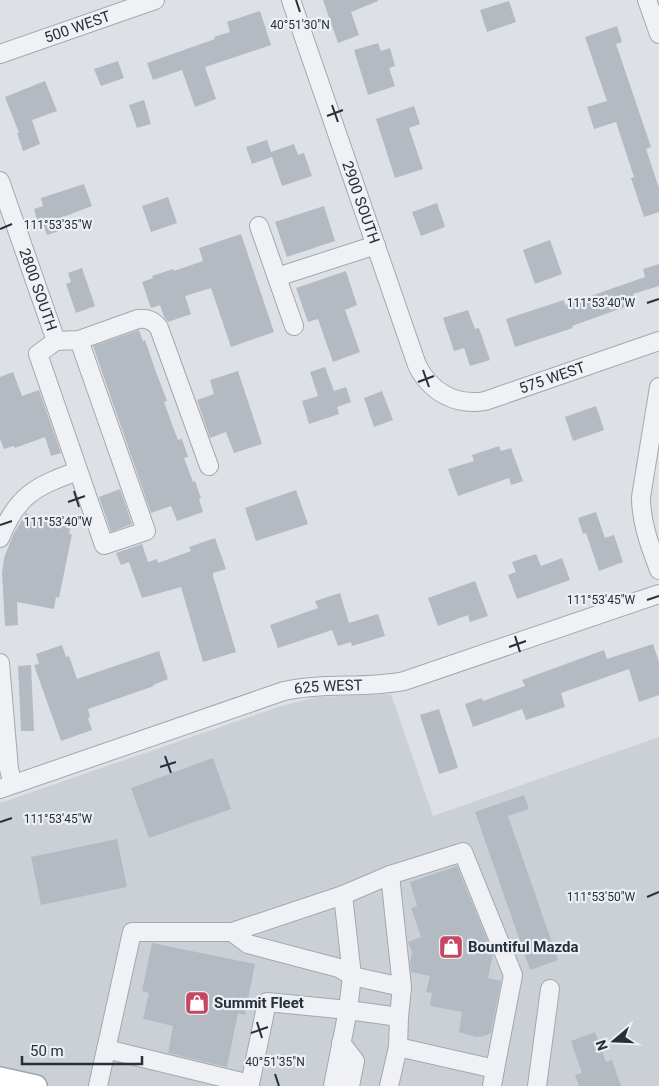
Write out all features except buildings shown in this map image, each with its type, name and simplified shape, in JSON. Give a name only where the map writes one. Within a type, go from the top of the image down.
[{"type":"main road","points":[[0,1078],[36,1086]]},
{"type":"street","name":"500 WEST","points":[[0,54],[155,0]]},
{"type":"street","name":"2900 SOUTH","points":[[291,0],[417,365],[426,381],[444,395]]},
{"type":"street","points":[[648,0],[659,34]]},
{"type":"street","name":"2800 SOUTH","points":[[0,181],[56,341]]},
{"type":"street","points":[[260,226],[294,326]]},
{"type":"street","points":[[277,277],[376,245]]},
{"type":"street","points":[[79,340],[146,531],[104,545],[38,354],[56,341],[79,340],[138,319],[144,318],[155,323],[159,328],[210,466]]},
{"type":"street","name":"575 WEST","points":[[444,395],[461,401],[486,401],[659,342]]},
{"type":"street","points":[[659,387],[641,497],[644,526],[659,570]]},
{"type":"street","points":[[0,538],[11,515],[22,500],[35,488],[78,471]]},
{"type":"street","name":"625 WEST","points":[[6,786],[284,691],[316,685],[378,685],[404,681],[659,594]]},
{"type":"street","points":[[0,662],[9,769],[6,786]]},
{"type":"street","points":[[98,1086],[132,932],[232,932],[343,895],[390,875],[463,852],[513,975],[493,1077],[398,1047]]},
{"type":"street","points":[[389,1086],[398,1047],[402,987],[390,875]]},
{"type":"street","points":[[333,1086],[348,1010],[352,976],[343,895]]},
{"type":"street","points":[[232,932],[248,944],[339,968],[352,976],[402,987]]},
{"type":"street","points":[[537,1086],[550,989]]},
{"type":"street","points":[[106,1049],[250,1084],[267,1002],[399,1017]]},
{"type":"street","points":[[341,1043],[355,1061],[350,1086]]},
{"type":"shaded area","points":[[391,694],[433,816],[659,737],[659,1086],[0,1086],[0,803],[281,706],[317,697]]},
{"type":"place","name":"Bountiful Mazda","points":[[451,947]]},
{"type":"place","name":"Summit Fleet","points":[[197,1003]]}]
